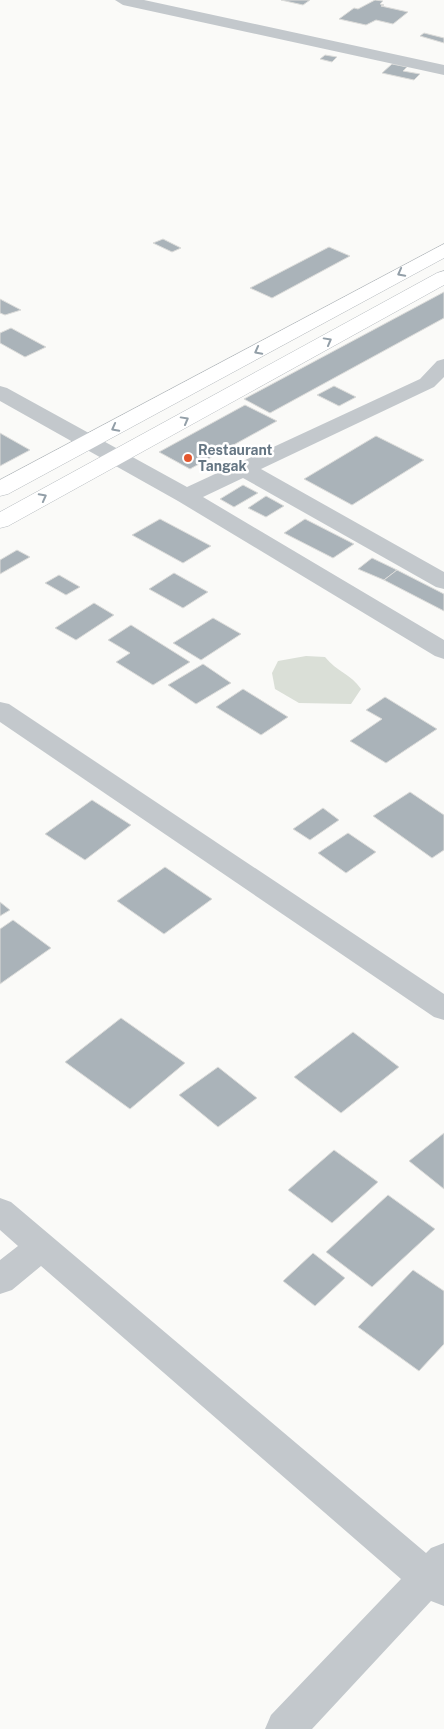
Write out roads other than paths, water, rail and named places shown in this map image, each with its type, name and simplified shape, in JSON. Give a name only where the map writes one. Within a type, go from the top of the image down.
[{"type":"main road","points":[[0,489],[444,250]]},
{"type":"main road","points":[[0,521],[444,277]]},
{"type":"street","points":[[123,0],[142,2],[444,70]]},
{"type":"street","points":[[186,496],[436,388],[444,365]]},
{"type":"street","points":[[0,392],[186,496],[444,651]]},
{"type":"street","points":[[246,470],[444,582]]},
{"type":"street","points":[[0,710],[444,1009]]},
{"type":"street","points":[[0,1211],[438,1576],[285,1729]]},
{"type":"street","points":[[0,1280],[41,1246]]},
{"type":"place","name":"Restaurant Tangak","points":[[188,458]]}]
